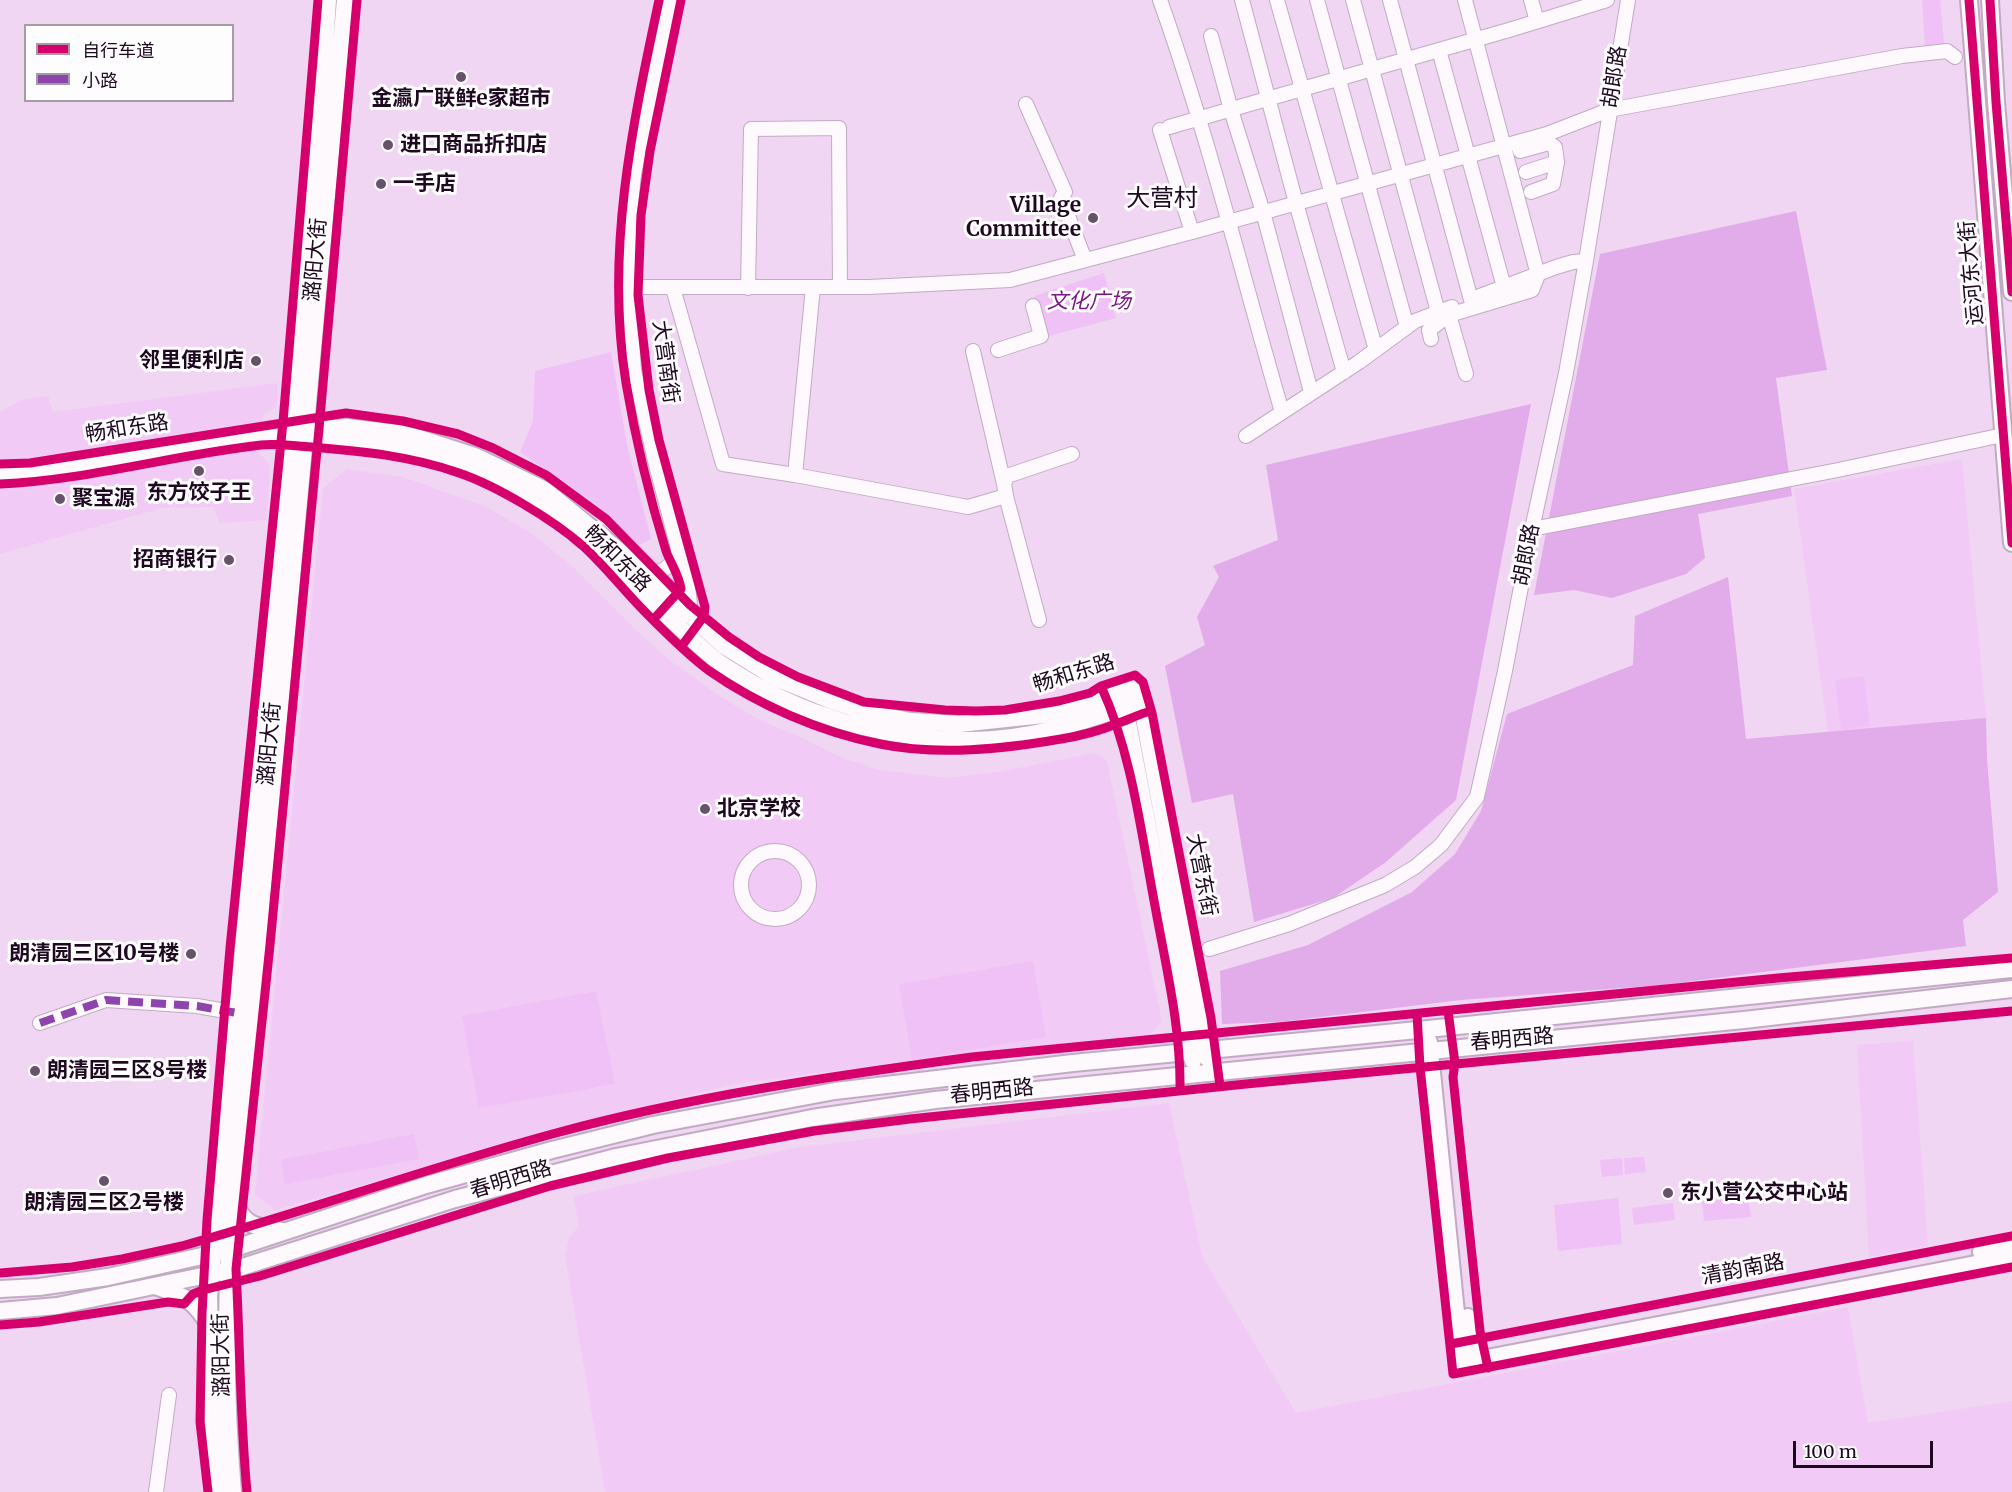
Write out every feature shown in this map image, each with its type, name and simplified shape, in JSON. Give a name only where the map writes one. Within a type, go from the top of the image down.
[{"type":"main road","name":"潞阳大街","points":[[221,1252],[240,1134],[284,661],[302,433],[328,0]]},
{"type":"main road","name":"潞阳大街","points":[[233,1492],[227,1421],[220,1272],[237,1012],[302,433],[345,0]]},
{"type":"main road","name":"运河东大街","points":[[1969,0],[2012,543]]},
{"type":"main road","name":"运河东大街","points":[[1990,0],[2012,292]]},
{"type":"main road","name":"畅和东路","points":[[302,433],[346,427],[407,434],[475,456],[545,490],[644,573],[681,618]]},
{"type":"main road","name":"畅和东路","points":[[302,433],[435,456],[482,472],[537,502],[585,538],[681,618],[774,677],[831,701],[874,714],[911,721],[959,724],[1044,715],[1132,697]]},
{"type":"main road","name":"大营东街","points":[[1132,697],[1203,1073]]},
{"type":"main road","name":"春明西路","points":[[0,1289],[39,1287],[108,1277],[221,1252],[426,1185],[552,1150],[674,1121],[835,1090],[1073,1063],[2012,969]]},
{"type":"main road","name":"春明西路","points":[[0,1311],[57,1306],[220,1272],[271,1259],[455,1199],[616,1157],[812,1118],[935,1100],[1767,1017],[2012,989]]},
{"type":"main road","points":[[1433,1028],[1468,1355]]},
{"type":"main road","points":[[232,1195],[241,1217],[262,1228],[294,1229],[292,1238],[267,1245],[265,1252],[271,1259]]},
{"type":"main road","name":"清韵南路","points":[[1468,1355],[2012,1245]]},
{"type":"main road","name":"清韵南路","points":[[1468,1355],[2012,1257]]},
{"type":"main road","name":"潞阳大街","points":[[219,1492],[213,1420],[209,1297],[220,1272]]},
{"type":"main road","points":[[155,1286],[189,1299],[198,1307],[210,1326]]},
{"type":"street","name":"大营南街","points":[[671,0],[634,174],[629,226],[634,370],[688,586],[690,604],[681,618]]},
{"type":"street","points":[[1160,0],[1200,118],[1282,412]]},
{"type":"street","points":[[1242,0],[1267,99],[1344,372]]},
{"type":"street","points":[[1277,0],[1376,350]]},
{"type":"street","points":[[1317,0],[1407,327]]},
{"type":"street","points":[[1353,0],[1400,174],[1443,314],[1466,374]]},
{"type":"street","points":[[1390,0],[1471,300]]},
{"type":"street","points":[[1246,436],[1344,372],[1415,321],[1532,290],[1538,275],[1465,0]]},
{"type":"street","points":[[1531,0],[1537,21]]},
{"type":"street","points":[[1192,232],[1164,129],[1476,40],[1606,0]]},
{"type":"street","name":"胡郎路","points":[[1209,949],[1289,924],[1385,885],[1415,867],[1441,845],[1477,796],[1566,372],[1628,0]]},
{"type":"street","points":[[1211,36],[1263,212],[1311,392]]},
{"type":"street","points":[[1439,50],[1504,287]]},
{"type":"street","points":[[1520,151],[1609,110],[1902,56],[1947,51],[1955,57]]},
{"type":"street","points":[[1026,104],[1065,192],[1061,198],[1085,260]]},
{"type":"street","points":[[748,288],[751,129],[839,128],[840,287]]},
{"type":"street","points":[[630,287],[840,287],[1010,280],[1505,146],[1548,139]]},
{"type":"street","points":[[1531,192],[1552,184],[1557,162],[1555,147],[1548,139]]},
{"type":"street","points":[[1526,172],[1557,162]]},
{"type":"street","points":[[1431,339],[1429,330],[1443,314],[1504,287],[1573,262],[1586,261]]},
{"type":"street","points":[[795,475],[813,287]]},
{"type":"street","points":[[673,288],[723,464],[968,507],[1005,490]]},
{"type":"street","points":[[998,350],[1041,336],[1033,306]]},
{"type":"street","points":[[973,351],[1005,490],[1039,620]]},
{"type":"street","name":"畅和东路","points":[[0,475],[43,472],[302,433]]},
{"type":"street","points":[[1532,530],[1839,470],[2003,435]]},
{"type":"street","points":[[1005,490],[1007,476],[1072,454]]},
{"type":"street","points":[[644,573],[666,570],[679,551]]},
{"type":"street","points":[[775,851],[786,853],[797,859],[804,867],[809,888],[801,907],[793,914],[772,919],[762,917],[745,902],[741,891],[741,879],[745,868],[753,859],[763,853],[775,851]]},
{"type":"street","points":[[40,1023],[106,1000],[197,1006],[237,1012]]},
{"type":"street","points":[[156,1492],[169,1395]]},
{"type":"shaded area","points":[[1796,211],[1827,370],[1776,378],[1792,496],[1698,514],[1705,558],[1686,574],[1612,598],[1574,590],[1534,595],[1600,254]]},
{"type":"shaded area","points":[[277,383],[277,406],[263,415],[259,453],[270,465],[267,520],[219,523],[214,507],[162,508],[0,554],[0,412],[21,400],[48,396],[53,412]]},
{"type":"shaded area","points":[[1531,404],[1456,800],[1386,862],[1333,898],[1254,922],[1233,794],[1192,803],[1165,666],[1205,645],[1197,617],[1219,577],[1213,566],[1278,540],[1266,465]]},
{"type":"shaded area","points":[[1962,459],[1986,718],[1828,733],[1794,489]]},
{"type":"shaded area","name":"北京学校","points":[[347,469],[403,477],[487,507],[534,535],[574,568],[640,634],[672,662],[718,695],[756,718],[838,756],[880,770],[948,778],[1003,771],[1095,753],[1107,761],[1162,1021],[1150,1036],[932,1058],[735,1084],[587,1121],[275,1210],[255,1194],[323,488]]},
{"type":"shaded area","points":[[1728,577],[1746,739],[1986,718],[1987,759],[1998,892],[1963,920],[1966,946],[1662,985],[1461,1000],[1279,1022],[1222,1024],[1220,971],[1308,945],[1412,892],[1455,854],[1481,811],[1507,714],[1633,665],[1635,616]]},
{"type":"shaded area","points":[[1913,1041],[1928,1246],[1869,1257],[1857,1045]]},
{"type":"shaded area","points":[[1169,1103],[1202,1256],[1296,1413],[1848,1307],[1868,1423],[2012,1401],[2012,1492],[605,1492],[565,1255],[569,1239],[579,1225],[573,1196],[801,1147]]},
{"type":"green space","points":[[1922,0],[1940,0],[1944,44],[1925,47]]},
{"type":"green space","name":"文化广场","points":[[1104,273],[1116,318],[1045,337],[1034,296]]},
{"type":"green space","points":[[611,352],[627,445],[651,539],[639,545],[595,503],[520,452],[533,421],[535,371]]},
{"type":"green space","points":[[1864,676],[1870,726],[1841,730],[1835,680]]},
{"type":"green space","points":[[1033,961],[1046,1037],[912,1060],[899,984]]},
{"type":"green space","points":[[596,991],[615,1084],[479,1108],[462,1016]]},
{"type":"green space","points":[[414,1134],[419,1159],[285,1184],[281,1160]]},
{"type":"green space","points":[[1644,1157],[1646,1172],[1625,1174],[1624,1158]]},
{"type":"green space","points":[[1622,1158],[1623,1175],[1602,1177],[1600,1160]]},
{"type":"green space","points":[[1747,1186],[1751,1217],[1704,1221],[1701,1191]]},
{"type":"green space","points":[[1618,1198],[1622,1244],[1558,1251],[1554,1205]]},
{"type":"green space","points":[[1673,1203],[1675,1220],[1634,1225],[1632,1208]]},
{"type":"marked path","points":[[40,1023],[106,1000],[197,1006],[237,1013]]},
{"type":"cycle path","points":[[208,1492],[200,1422],[207,1220],[230,948],[283,422],[318,0]]},
{"type":"cycle path","points":[[247,1492],[241,1408],[236,1269],[270,945],[357,0]]},
{"type":"cycle path","points":[[653,620],[681,589],[660,531],[634,424],[620,335],[618,286],[624,190],[659,0]]},
{"type":"cycle path","points":[[681,0],[650,151],[641,215],[638,295],[649,390],[659,440],[705,607],[704,616],[681,647]]},
{"type":"cycle path","points":[[1969,0],[2012,543]]},
{"type":"cycle path","points":[[1990,0],[2012,292]]},
{"type":"cycle path","points":[[0,464],[30,463],[346,413],[403,421],[458,434],[493,448],[546,475],[606,519],[690,605],[729,637],[759,657],[798,677],[864,702],[945,710],[1005,710],[1090,693],[1101,686],[1135,675],[1143,682],[1152,713],[1211,1018],[1220,1086]]},
{"type":"cycle path","points":[[0,484],[66,478],[267,444],[348,450],[404,458],[441,467],[474,479],[540,514],[583,546],[659,626],[708,670],[748,695],[812,725],[857,739],[902,748],[971,750],[1017,746],[1075,736],[1103,729],[1151,711]]},
{"type":"cycle path","points":[[1101,686],[1121,739],[1140,822],[1172,998],[1178,1044],[1180,1090]]},
{"type":"cycle path","points":[[0,1273],[72,1267],[182,1246],[556,1133],[659,1108],[815,1080],[972,1057],[1778,978],[2012,958]]},
{"type":"cycle path","points":[[1448,1011],[1480,1331],[1488,1368]]},
{"type":"cycle path","points":[[0,1325],[39,1322],[168,1302],[184,1304],[193,1294],[203,1290],[260,1276],[550,1186],[668,1158],[814,1131],[1246,1084],[2012,1011]]},
{"type":"cycle path","points":[[1417,1014],[1420,1067],[1453,1374],[2012,1267]]},
{"type":"cycle path","points":[[1451,1344],[2012,1236]]},
{"type":"place","name":"金瀛广联鲜e家超市","points":[[461,77]]},
{"type":"place","name":"进口商品折扣店","points":[[388,145]]},
{"type":"place","name":"一手店","points":[[381,184]]},
{"type":"place","name":"Village Committee","points":[[1093,218]]},
{"type":"place","name":"邻里便利店","points":[[256,361]]},
{"type":"place","name":"东方饺子王","points":[[199,471]]},
{"type":"place","name":"聚宝源","points":[[60,499]]},
{"type":"place","name":"招商银行","points":[[229,560]]},
{"type":"place","name":"北京学校","points":[[705,809]]},
{"type":"place","name":"朗清园三区10号楼","points":[[191,954]]},
{"type":"place","name":"朗清园三区8号楼","points":[[35,1071]]},
{"type":"place","name":"朗清园三区2号楼","points":[[104,1181]]},
{"type":"place","name":"东小营公交中心站","points":[[1668,1193]]},
{"type":"district","name":"大营村","points":[[1162,199]]}]
